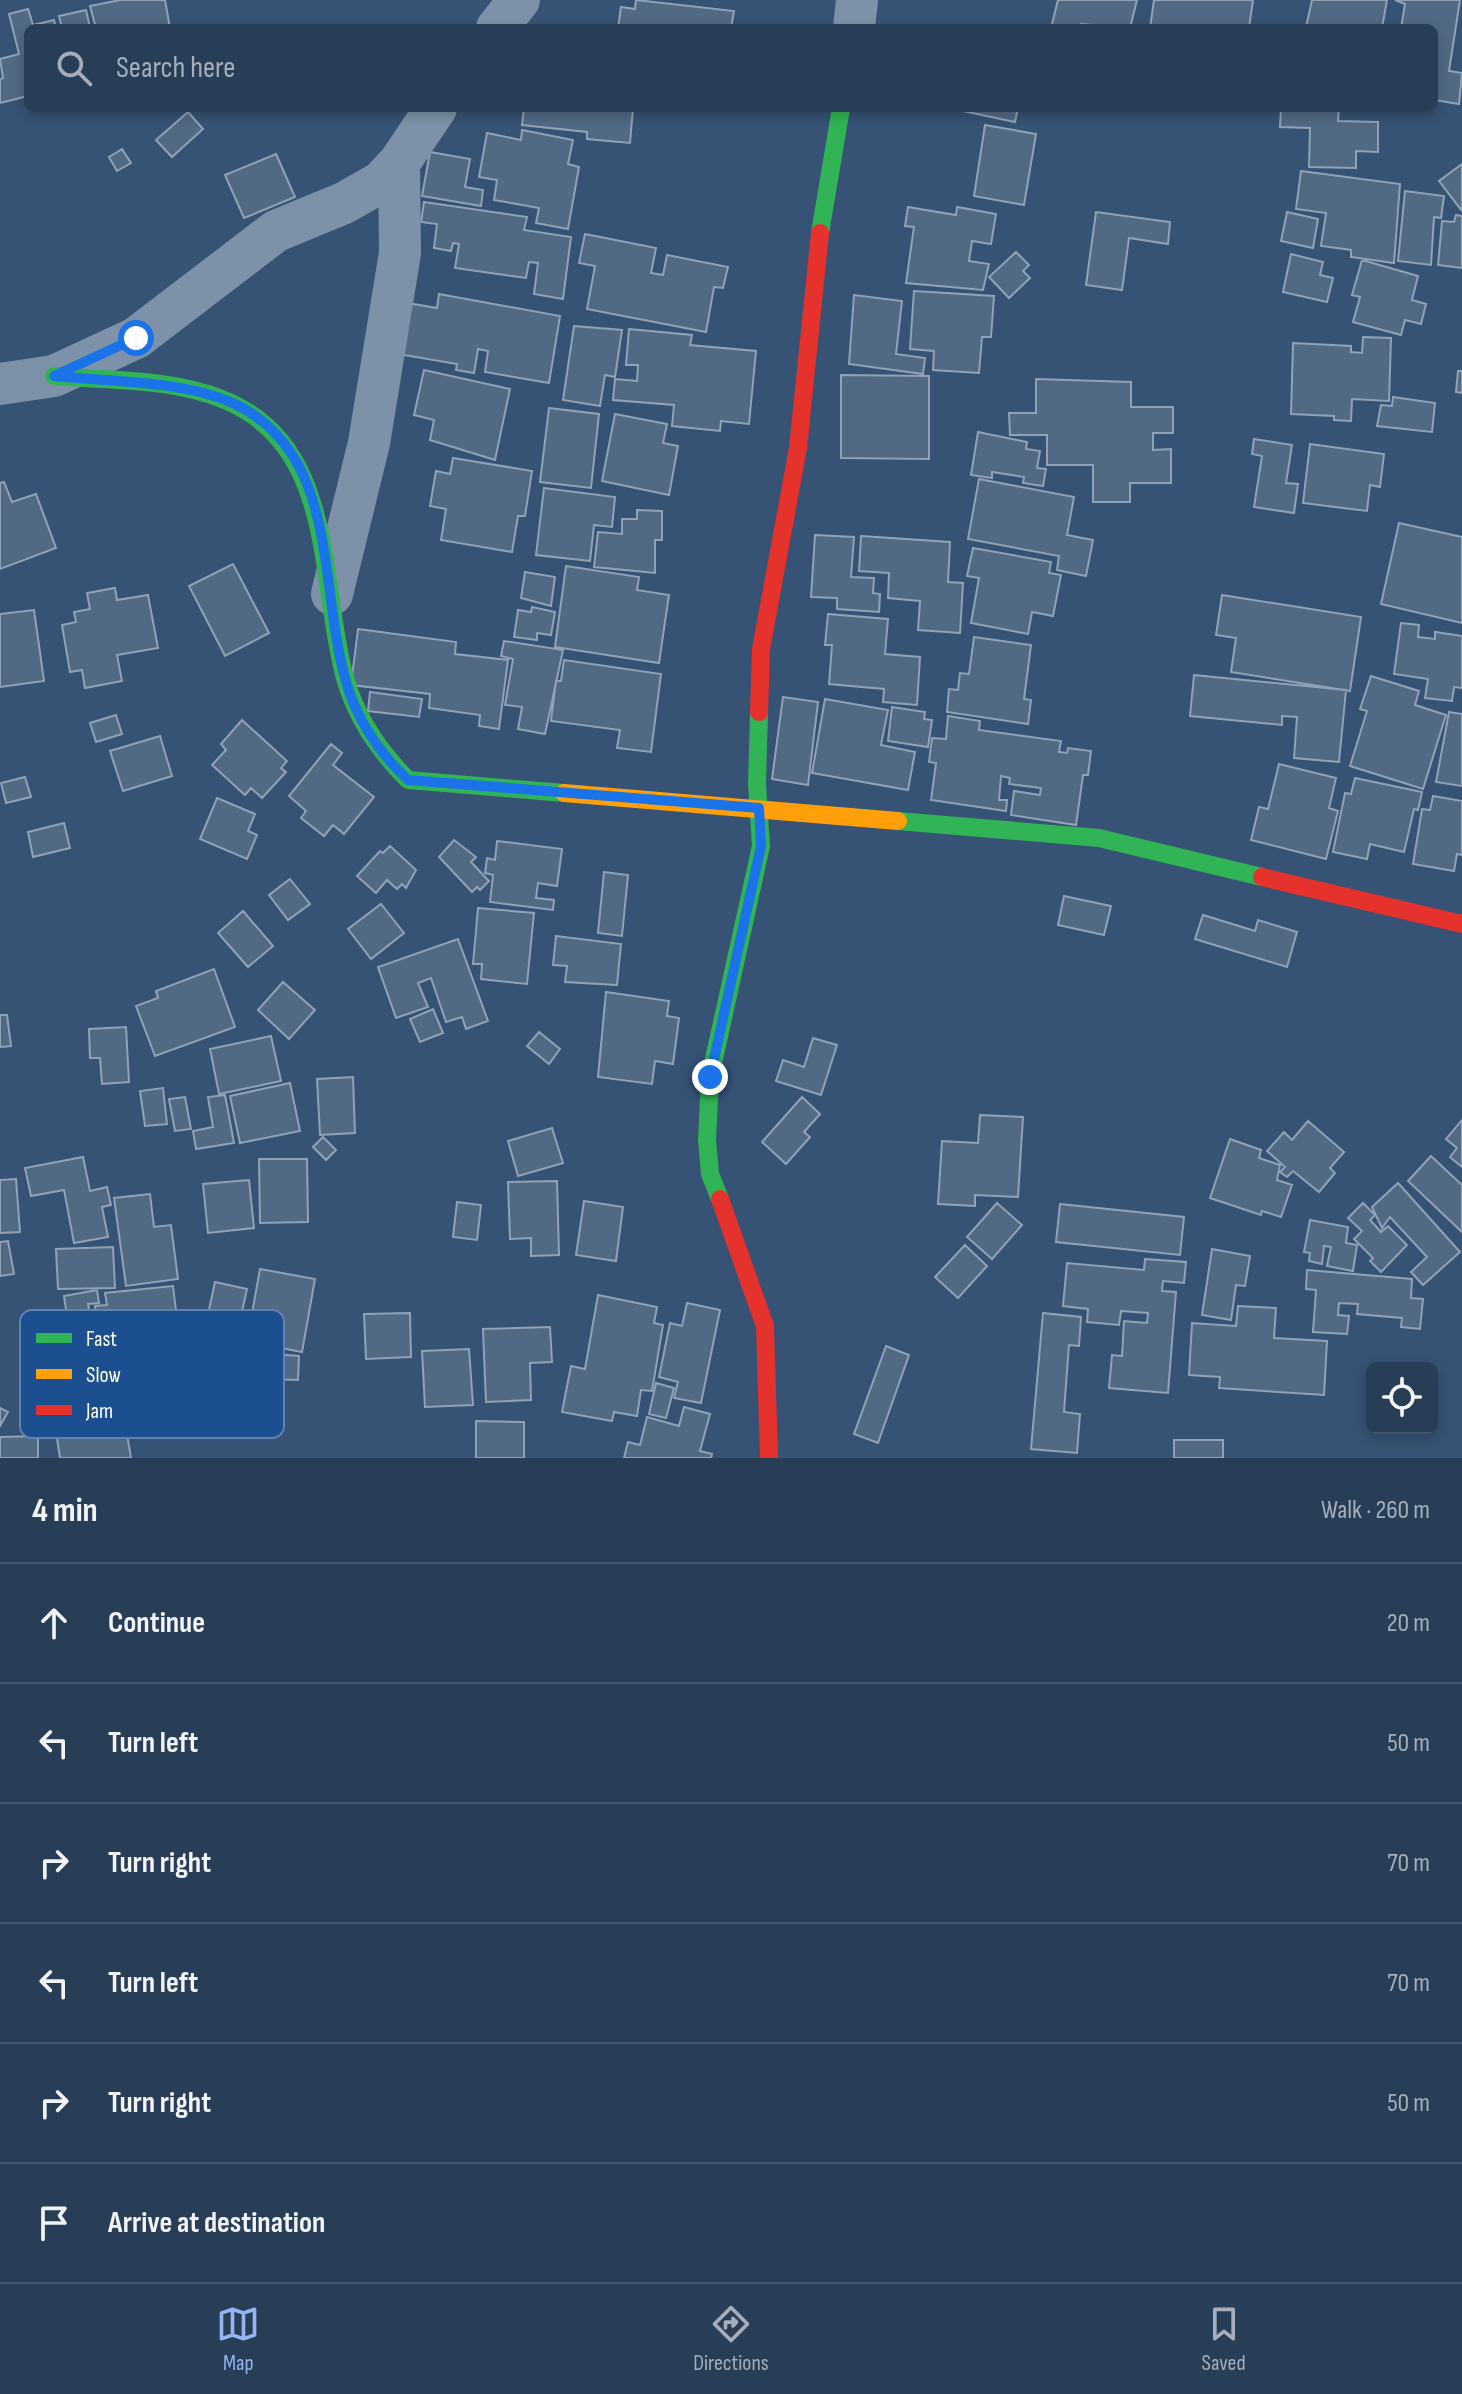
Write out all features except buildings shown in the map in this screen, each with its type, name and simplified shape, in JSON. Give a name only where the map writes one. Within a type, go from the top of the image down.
[{"type":"street","points":[[500,24],[519,0]]},
{"type":"street","points":[[854,24],[857,0]]},
{"type":"street","points":[[54,376],[136,338],[185,304],[245,252],[276,231],[344,203],[381,182],[399,163],[433,112]]},
{"type":"street","points":[[769,1458],[765,1326],[747,1268],[710,1174],[707,1140],[710,1077],[761,846],[761,649],[798,448],[818,248],[840,112]]},
{"type":"street","points":[[332,594],[369,443],[400,253],[399,163]]},
{"type":"street","points":[[0,384],[54,376],[199,391],[239,406],[281,437],[315,504],[345,678],[382,755],[408,780],[1099,838],[1462,924]]},
{"type":"traffic: fast","points":[[820,233],[840,112]]},
{"type":"traffic: fast","points":[[54,376],[182,387],[222,399],[259,420],[286,448],[304,481],[325,559],[345,678],[362,720],[387,757],[408,780],[564,793]]},
{"type":"traffic: fast","points":[[720,1199],[710,1174],[707,1140],[710,1077],[761,846],[757,784],[759,712]]},
{"type":"traffic: fast","points":[[898,821],[1099,838],[1262,877]]},
{"type":"traffic: slow","points":[[564,793],[898,821]]},
{"type":"traffic: jam","points":[[759,712],[761,649],[798,448],[820,233]]},
{"type":"traffic: jam","points":[[1262,877],[1462,924]]},
{"type":"traffic: jam","points":[[720,1199],[765,1326],[769,1458]]},
{"type":"route","points":[[136,338],[54,376],[199,391],[239,406],[281,437],[315,504],[328,564],[345,678],[382,755],[408,780],[759,808],[761,846],[724,1026],[710,1077]]}]
